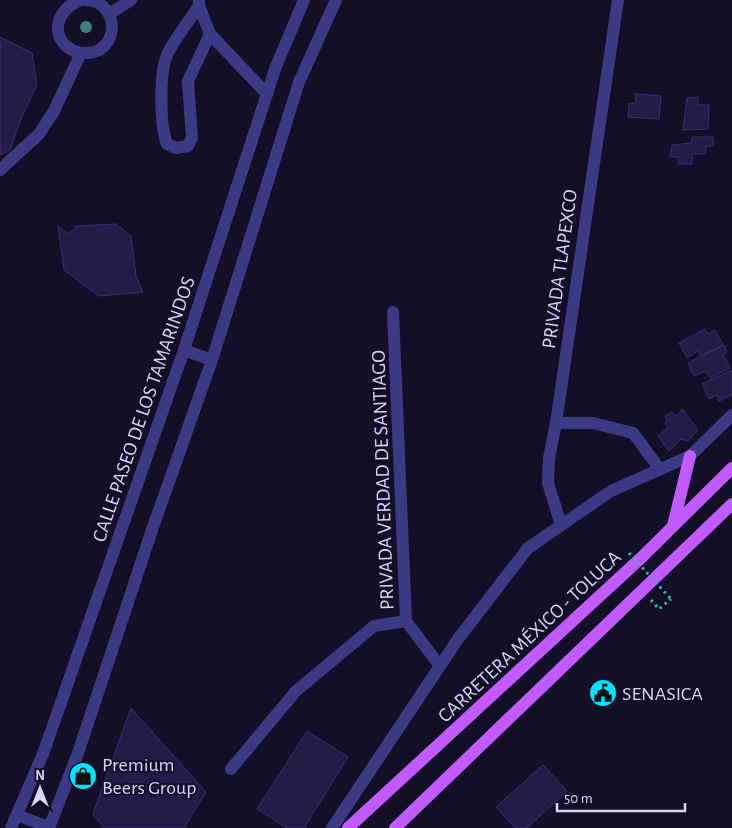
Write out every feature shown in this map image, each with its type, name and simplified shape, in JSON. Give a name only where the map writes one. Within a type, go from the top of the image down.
[{"type":"main road","points":[[673,526],[690,456]]},
{"type":"main road","name":"CARRETERA MÉXICO - TOLUCA","points":[[348,828],[673,526],[732,468]]},
{"type":"main road","points":[[395,828],[732,504]]},
{"type":"street","points":[[80,0],[66,8],[61,14],[58,22],[58,31],[66,46],[73,51],[89,53],[97,51],[104,46],[112,31],[109,14],[104,8],[98,3],[85,0]]},
{"type":"street","points":[[109,14],[131,0]]},
{"type":"street","name":"CALLE PASEO DE LOS TAMARINDOS","points":[[12,828],[43,754],[184,350],[275,69],[304,0]]},
{"type":"street","points":[[18,815],[49,827],[77,756],[152,530],[212,360],[300,82],[336,0]]},
{"type":"street","name":"PRIVADA TLAPEXCO","points":[[561,525],[548,483],[550,458],[618,0]]},
{"type":"street","points":[[199,3],[210,34],[267,94]]},
{"type":"street","points":[[199,3],[166,56],[162,80],[163,134],[167,144],[176,148],[188,146],[192,138],[188,82],[210,34]]},
{"type":"street","points":[[0,170],[39,134],[54,111],[81,53]]},
{"type":"street","name":"PRIVADA VERDAD DE SANTIAGO","points":[[393,312],[406,620],[440,666]]},
{"type":"street","points":[[184,350],[212,360]]},
{"type":"street","points":[[332,828],[458,639],[528,548],[611,491],[659,468],[690,456],[732,415]]},
{"type":"street","points":[[556,422],[593,422],[633,433],[659,468]]},
{"type":"street","points":[[232,769],[296,691],[374,626],[406,620]]},
{"type":"path","points":[[629,552],[671,599],[659,610]]},
{"type":"building","points":[[0,37],[32,53],[37,85],[20,121],[10,150],[0,155]]},
{"type":"building","points":[[636,94],[661,96],[659,119],[628,117],[629,103],[635,104]]},
{"type":"building","points":[[698,97],[698,105],[709,105],[708,129],[683,130],[687,98]]},
{"type":"building","points":[[692,137],[713,137],[714,146],[706,146],[705,154],[692,154],[692,164],[678,164],[678,157],[670,157],[672,145],[691,143]]},
{"type":"building","points":[[116,224],[131,236],[136,276],[143,292],[99,296],[64,270],[58,226],[68,234],[77,226]]},
{"type":"building","points":[[705,329],[708,334],[715,330],[723,345],[701,356],[698,351],[687,358],[679,343]]},
{"type":"building","points":[[724,345],[727,352],[723,354],[730,368],[710,378],[706,371],[694,376],[688,363]]},
{"type":"building","points":[[732,370],[732,395],[719,401],[717,395],[709,399],[702,384]]},
{"type":"building","points":[[682,409],[698,430],[688,441],[681,439],[669,451],[658,436],[668,427],[665,423],[667,420],[665,416],[672,412],[677,416]]},
{"type":"building","points":[[131,708],[206,792],[184,828],[104,828],[93,814]]},
{"type":"building","points":[[307,731],[348,757],[304,828],[287,828],[257,809]]},
{"type":"building","points":[[543,765],[567,791],[527,828],[515,828],[496,807]]},
{"type":"place","name":"SENASICA","points":[[603,693]]},
{"type":"place","name":"Premium Beers Group","points":[[83,776]]}]
